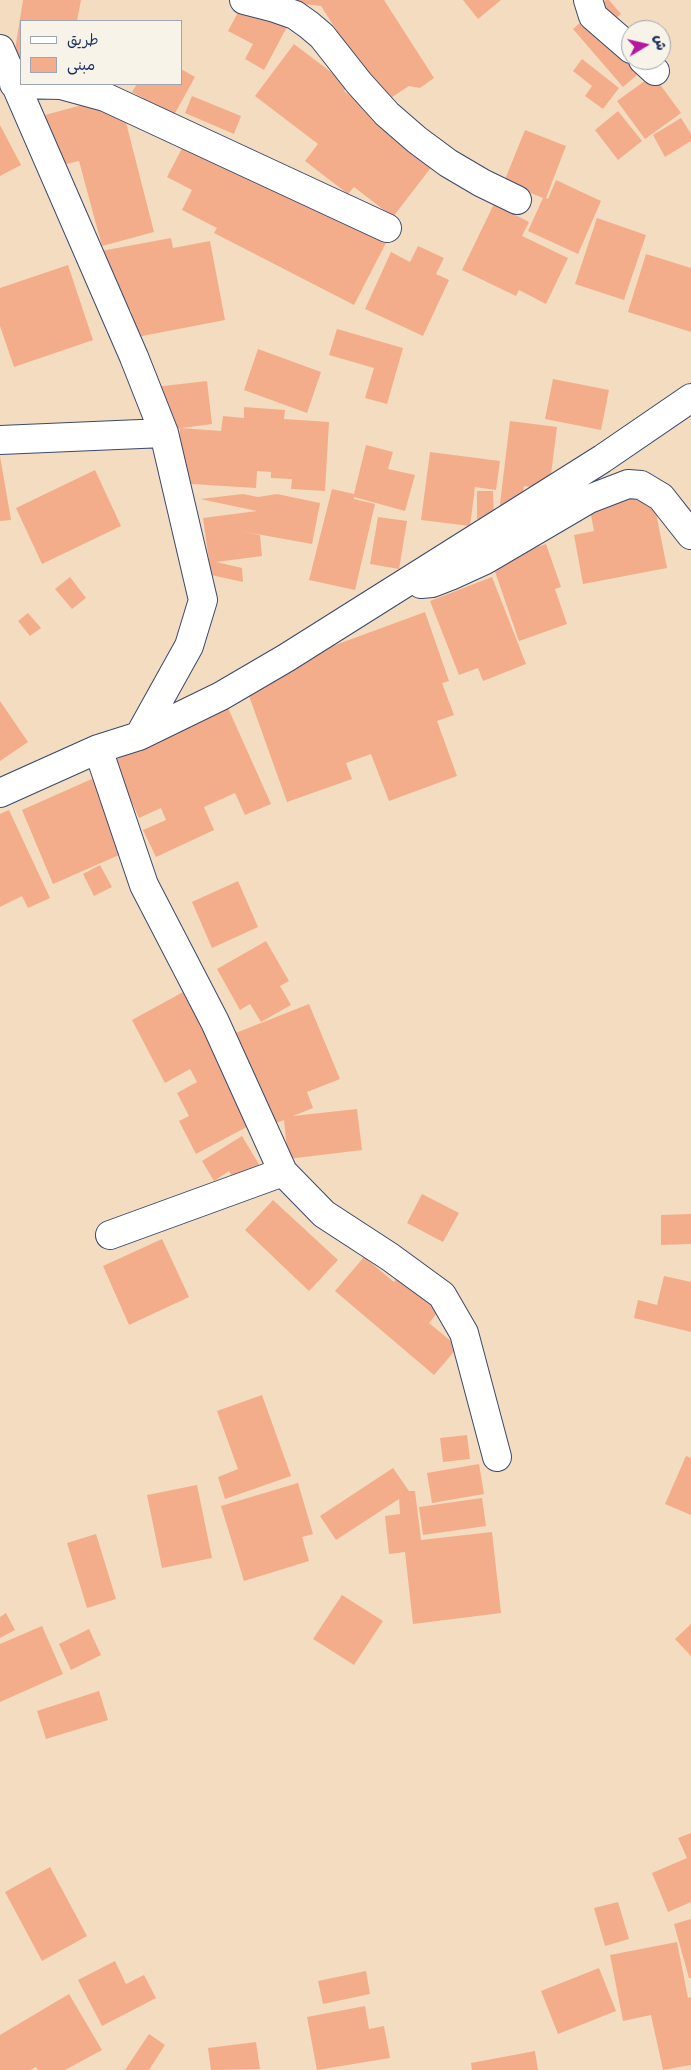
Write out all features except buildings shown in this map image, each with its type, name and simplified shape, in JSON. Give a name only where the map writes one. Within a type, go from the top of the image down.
[{"type":"street","points":[[244,0],[275,8],[295,16],[309,25],[322,36],[359,83],[382,108],[417,140],[482,183],[517,200]]},
{"type":"street","points":[[588,0],[593,16],[621,40]]},
{"type":"street","points":[[0,49],[134,357],[164,433],[203,600],[189,646],[139,736]]},
{"type":"street","points":[[14,84],[20,84]]},
{"type":"street","points":[[61,85],[105,97],[387,228]]},
{"type":"street","points":[[0,793],[98,749],[139,736],[221,696],[401,586],[602,459],[691,398]]},
{"type":"street","points":[[0,440],[164,433]]},
{"type":"street","points":[[401,586],[432,584],[450,576],[485,560],[589,499],[628,484],[641,485],[661,497],[691,535]]},
{"type":"street","points":[[98,749],[144,885],[215,1022],[283,1172],[324,1214],[442,1294],[464,1333],[497,1457]]},
{"type":"street","points":[[110,1235],[283,1172]]}]
